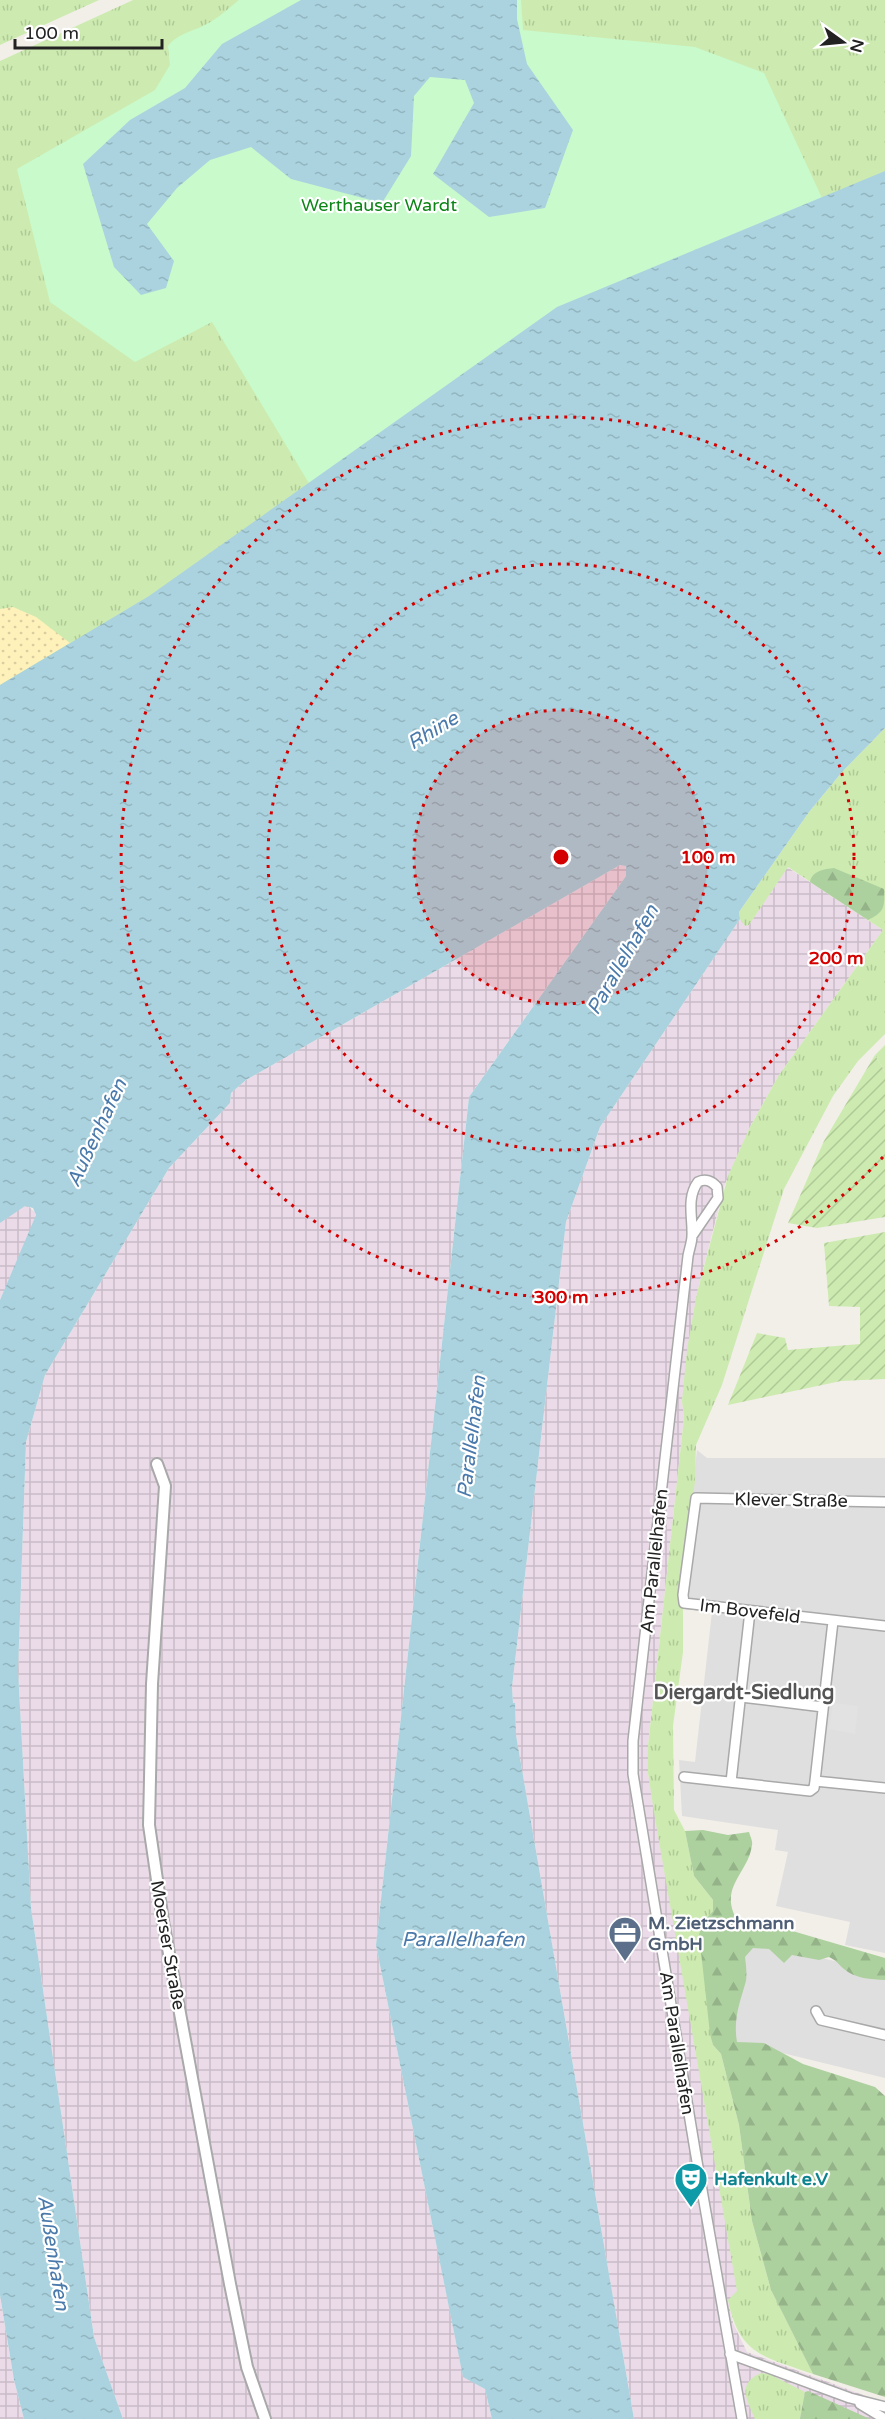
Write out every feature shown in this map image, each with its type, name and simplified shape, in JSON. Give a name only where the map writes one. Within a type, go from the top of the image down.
[{"type":"street","name":"Am Parallelhafen","points":[[692,1236],[718,1198],[717,1187],[708,1180],[702,1179],[695,1186],[690,1217],[692,1236],[633,1741],[633,1774],[742,2419]]},
{"type":"street","name":"Moerser Straße","points":[[157,1464],[165,1486],[152,1684],[149,1825],[163,1921],[230,2284],[247,2367],[265,2419]]},
{"type":"street","name":"Klever Straße","points":[[696,1498],[885,1502]]},
{"type":"street","name":"Im Bovefeld","points":[[696,1498],[683,1595],[684,1603],[885,1626]]},
{"type":"street","points":[[731,1782],[750,1611]]},
{"type":"street","points":[[684,1777],[810,1791],[814,1788],[833,1621]]},
{"type":"street","points":[[741,1697],[823,1707]]},
{"type":"street","points":[[815,1780],[885,1788]]},
{"type":"street","points":[[816,2011],[821,2020],[885,2035]]},
{"type":"street","points":[[730,2354],[850,2398],[885,2407]]},
{"type":"street","points":[[850,2398],[885,2419]]},
{"type":"shaded area","points":[[620,865],[626,866],[626,876],[469,1097],[376,1945],[463,2376],[485,2389],[492,2419],[123,2419],[94,2337],[31,1908],[18,1671],[26,1442],[45,1375],[169,1168],[230,1103],[231,1093],[246,1080]]},
{"type":"shaded area","points":[[787,867],[883,930],[779,1075],[750,1127],[725,1184],[697,1293],[682,1401],[684,1418],[648,1746],[648,1773],[738,2291],[728,2301],[733,2323],[747,2352],[885,2403],[885,2419],[634,2419],[516,1735],[512,1687],[566,1222],[600,1127],[740,919],[749,925]]},
{"type":"shaded area","points":[[28,1206],[35,1212],[36,1218],[0,1300],[0,1223],[22,1207]]},
{"type":"shaded area","points":[[697,1450],[707,1458],[885,1458],[885,1953],[845,1945],[850,1922],[776,1906],[788,1852],[775,1850],[778,1830],[682,1816],[679,1760],[695,1762],[712,1612],[683,1609],[679,1603]]},
{"type":"shaded area","points":[[833,1703],[858,1706],[855,1734],[829,1729]]},
{"type":"shaded area","points":[[702,1932],[885,1972],[885,2078],[721,2038]]},
{"type":"shaded area","points":[[0,2295],[14,2380],[24,2419],[0,2419]]},
{"type":"green space","points":[[0,0],[99,0],[0,45]]},
{"type":"green space","name":"Werthauser Wardt","points":[[133,0],[301,0],[527,64],[517,0],[885,0],[885,175],[0,701],[0,61]]},
{"type":"green space","name":"Werthauser Wardt","points":[[239,0],[521,0],[523,30],[695,47],[764,73],[835,226],[313,490],[212,322],[135,362],[50,302],[17,169],[155,90],[170,65],[168,46],[172,41],[216,19]]},
{"type":"green space","points":[[885,728],[885,1034],[858,1061],[833,1096],[784,1189],[722,1385],[696,1445],[695,1481],[679,1603],[683,1609],[683,1652],[673,1726],[674,1810],[685,1831],[694,1876],[713,1900],[713,1911],[704,1921],[699,1934],[713,2045],[721,2054],[739,2125],[752,2221],[771,2290],[813,2374],[768,2358],[747,2344],[739,2333],[728,2300],[737,2291],[655,1818],[648,1773],[648,1746],[684,1418],[682,1401],[687,1350],[697,1293],[728,1176],[750,1127],[779,1075],[883,930],[788,867],[749,925],[745,926],[740,919],[739,912],[809,812],[842,772]]},
{"type":"green space","points":[[834,868],[884,889],[884,905],[880,912],[868,920],[810,882],[816,873]]},
{"type":"green space","points":[[885,1045],[885,1072],[875,1055]]},
{"type":"green space","points":[[875,1055],[885,1072],[885,1217],[817,1228],[788,1223],[824,1141]]},
{"type":"green space","points":[[885,1232],[885,1379],[841,1381],[728,1405],[757,1333],[785,1338],[788,1350],[860,1344],[860,1307],[829,1306],[824,1243]]},
{"type":"green space","points":[[703,1830],[728,1835],[749,1832],[752,1840],[750,1855],[736,1880],[731,1897],[736,1918],[765,1923],[885,1958],[885,1980],[853,1975],[829,1957],[819,1960],[792,1955],[784,1963],[769,1949],[753,1948],[745,1957],[746,1981],[736,2026],[737,2042],[764,2043],[803,2064],[875,2087],[885,2096],[885,2397],[813,2374],[771,2290],[752,2221],[739,2125],[721,2054],[713,2045],[710,2034],[699,1934],[704,1921],[713,1911],[713,1900],[694,1876],[685,1831]]},
{"type":"green space","points":[[761,2373],[769,2374],[805,2392],[800,2419],[755,2419],[747,2399],[746,2387],[753,2377]]},
{"type":"green space","points":[[808,2391],[870,2419],[800,2419],[805,2392]]},
{"type":"sand","points":[[13,607],[36,617],[70,643],[0,685],[0,609]]},
{"type":"water","points":[[301,0],[517,0],[517,19],[527,64],[573,130],[545,208],[489,217],[433,174],[474,103],[465,80],[430,77],[414,96],[411,156],[382,203],[291,179],[251,147],[210,160],[177,188],[147,224],[174,261],[166,288],[141,295],[114,267],[83,164],[130,120],[185,88],[222,44]]},
{"type":"water","points":[[885,171],[885,728],[842,772],[809,812],[739,912],[740,919],[600,1127],[566,1222],[512,1687],[516,1735],[634,2419],[492,2419],[485,2389],[463,2377],[376,1945],[469,1097],[626,876],[626,866],[620,865],[246,1080],[231,1093],[230,1103],[169,1168],[45,1375],[26,1442],[18,1671],[31,1908],[94,2337],[123,2419],[24,2419],[14,2380],[0,2295],[0,1300],[36,1215],[33,1208],[25,1206],[0,1223],[0,685],[149,596],[557,307]]},
{"type":"place","name":"M. Zietzschmann GmbH","points":[[625,1962]]},
{"type":"place","name":"Hafenkult e.V","points":[[691,2208]]},
{"type":"district","name":"Diergardt-Siedlung","points":[[744,1693]]},
{"type":"water label","name":"Rhine","points":[[433,731]]},
{"type":"water label","name":"Parallelhafen","points":[[623,960]]},
{"type":"water label","name":"Außenhafen","points":[[97,1133]]},
{"type":"water label","name":"Parallelhafen","points":[[472,1437]]},
{"type":"water label","name":"Parallelhafen","points":[[463,1940]]},
{"type":"water label","name":"Außenhafen","points":[[53,2253]]}]
